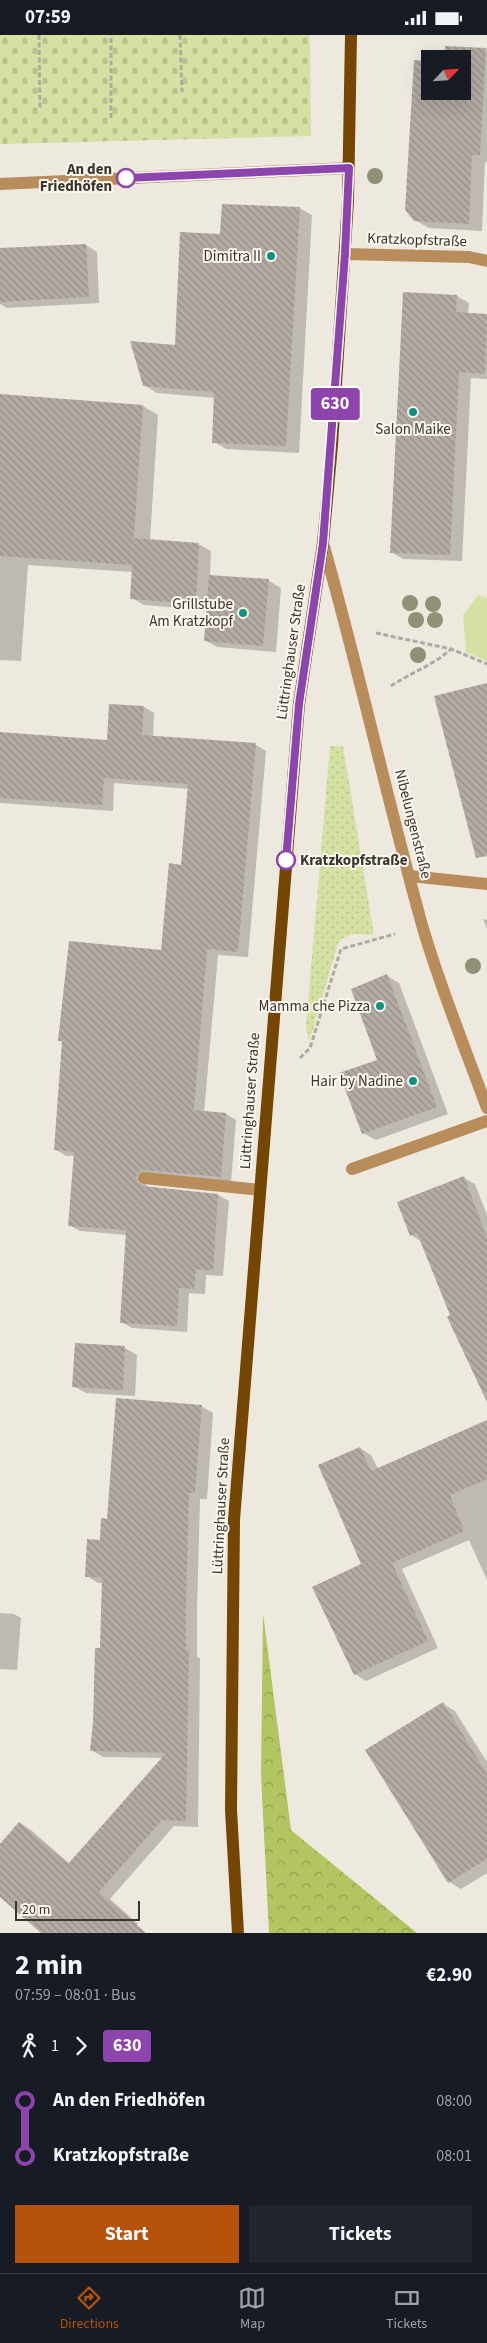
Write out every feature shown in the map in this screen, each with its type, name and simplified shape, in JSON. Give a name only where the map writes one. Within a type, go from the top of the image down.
[{"type":"main road","name":"Lüttringhauser Straße","points":[[238,1933],[232,1809],[234,1520],[299,704],[323,543],[345,254],[349,168],[351,35]]},
{"type":"street","points":[[0,184],[349,168]]},
{"type":"street","name":"Kratzkopfstraße","points":[[345,254],[469,257],[487,261]]},
{"type":"street","name":"Nibelungenstraße","points":[[323,543],[422,926],[438,977],[487,1108]]},
{"type":"street","points":[[410,876],[487,883]]},
{"type":"street","points":[[352,1169],[487,1121]]},
{"type":"street","points":[[144,1179],[260,1190]]},
{"type":"path","points":[[39,35],[40,109]]},
{"type":"path","points":[[111,35],[111,118]]},
{"type":"path","points":[[180,35],[182,92]]},
{"type":"path","points":[[346,626],[451,649],[487,664]]},
{"type":"path","points":[[366,704],[405,676],[444,657],[451,649]]},
{"type":"path","points":[[297,1062],[310,1047],[341,949],[422,926]]},
{"type":"green space","points":[[0,35],[310,35],[311,136],[0,144]]},
{"type":"green space","points":[[478,595],[487,598],[487,661],[466,652],[463,615]]},
{"type":"green space","points":[[330,746],[343,746],[374,935],[349,935],[338,944],[309,1042],[306,1027]]},
{"type":"green space","points":[[263,1613],[291,1830],[417,1933],[269,1933],[261,1775]]},
{"type":"building","points":[[445,46],[486,48],[480,155],[472,155],[469,224],[414,221],[405,210],[414,60],[421,60],[421,100],[471,100],[471,50],[445,50]]},
{"type":"building","points":[[222,204],[300,207],[286,446],[212,443],[214,392],[143,386],[130,341],[175,345],[180,232],[220,234]]},
{"type":"building","points":[[86,244],[89,297],[0,302],[0,248]]},
{"type":"building","points":[[403,292],[457,295],[456,312],[487,314],[485,374],[459,372],[450,555],[390,553]]},
{"type":"building","points":[[0,394],[143,405],[132,565],[0,556]]},
{"type":"building","points":[[134,538],[199,543],[196,604],[130,599]]},
{"type":"building","points":[[209,575],[269,579],[263,646],[204,641]]},
{"type":"building","points":[[487,683],[487,856],[476,858],[434,696]]},
{"type":"building","points":[[109,704],[144,706],[142,735],[256,743],[238,952],[207,949],[194,1110],[226,1113],[221,1177],[145,1170],[140,1171],[136,1177],[137,1182],[143,1186],[218,1194],[213,1271],[196,1269],[194,1289],[179,1288],[177,1326],[120,1323],[126,1230],[68,1226],[74,1152],[54,1150],[62,1041],[58,1041],[69,941],[161,950],[169,863],[181,865],[188,784],[104,778],[102,805],[0,798],[0,732],[107,740]]},
{"type":"building","points":[[387,974],[437,1107],[362,1134],[339,1073],[377,1060],[351,989]]},
{"type":"building","points":[[464,1176],[487,1238],[487,1402],[447,1317],[450,1315],[417,1233],[410,1236],[397,1202]]},
{"type":"building","points":[[75,1343],[125,1346],[123,1390],[72,1387]]},
{"type":"building","points":[[116,1398],[202,1405],[195,1493],[189,1493],[186,1604],[186,1650],[189,1650],[186,1821],[162,1820],[99,1892],[146,1933],[41,1933],[0,1897],[0,1844],[19,1822],[68,1864],[166,1753],[90,1751],[93,1722],[95,1648],[100,1648],[102,1577],[85,1577],[87,1539],[100,1540],[101,1518],[107,1519]]},
{"type":"building","points":[[487,1420],[487,1479],[450,1495],[464,1531],[392,1563],[428,1641],[354,1675],[312,1587],[361,1564],[318,1465],[360,1447],[371,1471]]},
{"type":"building","points":[[443,1702],[487,1774],[487,1859],[448,1883],[365,1750]]},
{"type":"bus line","name":"630","points":[[126,178],[349,168],[332,445],[323,543],[299,704],[286,860]]},
{"type":"place","name":"An den Friedhöfen","points":[[126,178]]},
{"type":"place","name":"Dimitra II","points":[[271,256]]},
{"type":"place","name":"Salon Maike","points":[[413,412]]},
{"type":"place","name":"Grillstube Am Kratzkopf","points":[[243,613]]},
{"type":"place","name":"Kratzkopfstraße","points":[[286,860]]},
{"type":"place","name":"Mamma che Pizza","points":[[380,1006]]},
{"type":"place","name":"Hair by Nadine","points":[[413,1081]]}]
